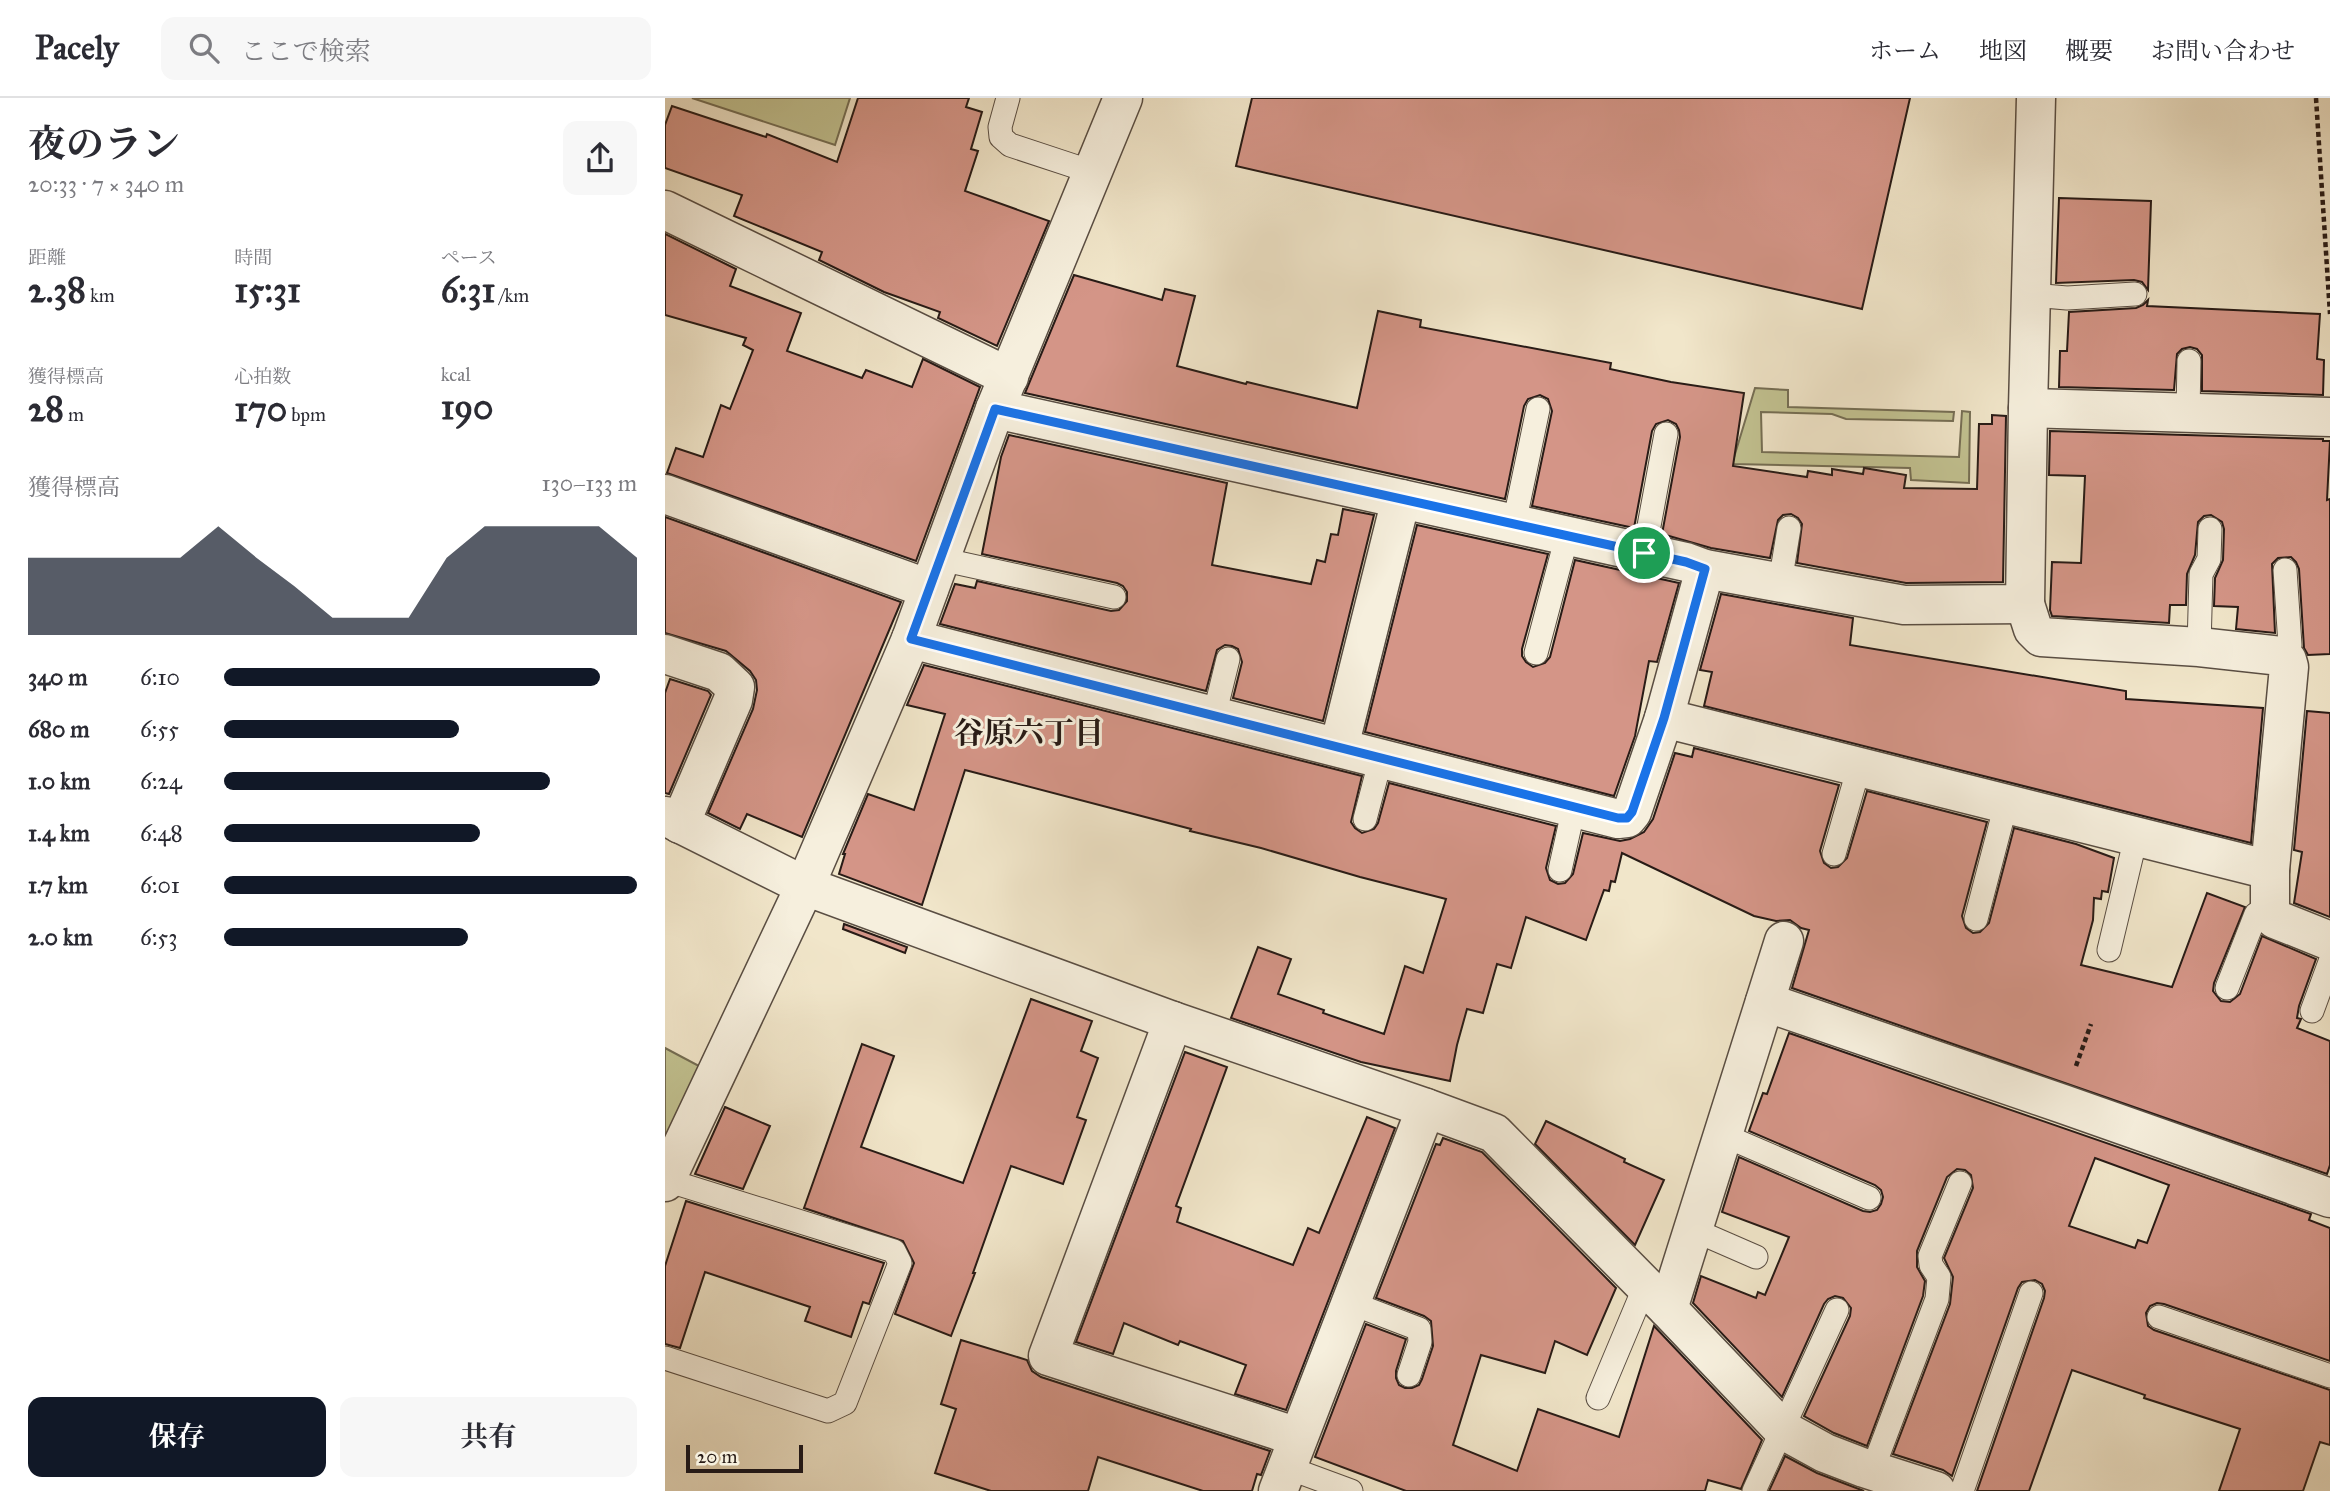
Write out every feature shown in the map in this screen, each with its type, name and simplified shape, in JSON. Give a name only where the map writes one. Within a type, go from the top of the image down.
[{"type":"street","points":[[666,1181],[805,886],[911,639],[1002,393],[1123,98]]},
{"type":"street","points":[[2036,98],[2025,604],[2033,629],[2041,637],[2199,648],[2281,656],[2287,660],[2289,667],[2270,870],[2269,908],[2275,919],[2330,941]]},
{"type":"street","points":[[665,210],[1002,393],[1401,499],[1686,562],[1705,569],[1904,605],[2025,604]]},
{"type":"street","points":[[2028,408],[2330,417]]},
{"type":"street","points":[[665,494],[934,574]]},
{"type":"street","points":[[1339,747],[1401,499]]},
{"type":"street","points":[[911,639],[1574,807],[1627,818],[1632,812],[1664,718],[1705,569]]},
{"type":"street","points":[[665,654],[719,672],[735,687],[733,701],[672,820],[805,886],[1173,1021],[1494,1133],[1783,1430],[1825,1453],[1934,1491]]},
{"type":"street","points":[[1664,718],[2270,870]]},
{"type":"street","points":[[1657,1298],[1693,1230],[1784,941]]},
{"type":"street","points":[[1765,1002],[2330,1198]]},
{"type":"street","points":[[1173,1021],[1048,1356],[1287,1465],[1426,1108]]},
{"type":"lane","points":[[1008,98],[1000,127],[1001,137],[1010,145],[1092,172]]},
{"type":"lane","points":[[2031,296],[2067,298],[2135,294]]},
{"type":"lane","points":[[2188,412],[2189,362]]},
{"type":"lane","points":[[1514,524],[1538,410]]},
{"type":"lane","points":[[1644,553],[1666,434]]},
{"type":"lane","points":[[1780,583],[1789,528]]},
{"type":"lane","points":[[2199,648],[2201,574],[2209,559],[2210,529]]},
{"type":"lane","points":[[1536,653],[1567,536]]},
{"type":"lane","points":[[2285,570],[2290,645],[2287,660]]},
{"type":"lane","points":[[934,574],[1114,597]]},
{"type":"lane","points":[[1214,716],[1228,659]]},
{"type":"lane","points":[[1365,819],[1381,758]]},
{"type":"lane","points":[[1834,854],[1859,767]]},
{"type":"lane","points":[[1976,919],[2006,804]]},
{"type":"lane","points":[[1560,870],[1574,807]]},
{"type":"lane","points":[[2109,950],[2136,837]]},
{"type":"lane","points":[[2227,988],[2256,914],[2269,908]]},
{"type":"lane","points":[[2312,1011],[2330,962]]},
{"type":"lane","points":[[1723,1135],[1869,1198]]},
{"type":"lane","points":[[665,1358],[828,1411],[845,1403],[900,1263],[894,1251],[666,1181]]},
{"type":"lane","points":[[1872,1471],[1937,1299],[1939,1277],[1931,1265],[1930,1256],[1959,1183]]},
{"type":"lane","points":[[1693,1230],[1756,1257]]},
{"type":"lane","points":[[1962,1491],[2031,1293]]},
{"type":"lane","points":[[1598,1398],[1657,1298]]},
{"type":"lane","points":[[1351,1303],[1419,1329],[1420,1342],[1409,1375]]},
{"type":"lane","points":[[1754,1491],[1837,1310]]},
{"type":"lane","points":[[2159,1317],[2330,1376]]},
{"type":"lane","points":[[1287,1465],[1351,1491]]},
{"type":"path","points":[[2316,98],[2330,314]]},
{"type":"green space","points":[[692,98],[850,98],[835,145]]},
{"type":"green space","points":[[1755,388],[1788,390],[1788,407],[1954,412],[1953,421],[1846,419],[1832,414],[1761,412],[1762,452],[1959,457],[1962,411],[1970,412],[1969,483],[1911,480],[1910,468],[1732,464]]},
{"type":"green space","points":[[665,1048],[699,1066],[665,1142]]},
{"type":"building","points":[[858,98],[969,98],[966,107],[982,112],[971,149],[978,151],[965,191],[1049,221],[997,346],[938,318],[940,312],[884,292],[819,260],[822,252],[734,216],[742,195],[665,168],[665,125],[672,106],[766,137],[767,134],[837,162]]},
{"type":"building","points":[[1252,98],[1910,98],[1862,309],[1236,166]]},
{"type":"building","points":[[2059,198],[2151,201],[2148,290],[2142,282],[2134,280],[2056,283]]},
{"type":"building","points":[[665,234],[736,269],[730,286],[801,313],[787,351],[862,378],[866,370],[912,387],[923,359],[980,387],[916,561],[667,473],[676,448],[703,457],[721,405],[730,409],[753,350],[743,345],[746,338],[665,315]]},
{"type":"building","points":[[1074,275],[1162,300],[1165,289],[1195,296],[1177,366],[1357,408],[1378,311],[1421,320],[1420,327],[1611,363],[1610,369],[1671,382],[1744,393],[1733,466],[1807,477],[1808,471],[1832,475],[1832,469],[1863,474],[1864,468],[1906,475],[1904,488],[1977,489],[1979,424],[1992,424],[1992,415],[2006,416],[2003,582],[1906,583],[1797,563],[1802,524],[1791,514],[1783,515],[1778,520],[1770,558],[1711,548],[1662,534],[1680,437],[1676,424],[1668,420],[1656,424],[1652,431],[1634,528],[1532,506],[1552,411],[1548,399],[1540,395],[1528,399],[1524,406],[1505,499],[1025,393]]},
{"type":"building","points":[[2148,300],[2147,306],[2320,314],[2317,359],[2324,360],[2323,395],[2202,391],[2202,355],[2197,349],[2190,347],[2177,354],[2174,390],[2059,387],[2060,351],[2067,351],[2069,312],[2136,308]]},
{"type":"building","points":[[2050,431],[2330,441],[2327,500],[2330,499],[2330,654],[2308,655],[2304,648],[2299,569],[2291,557],[2278,558],[2272,564],[2275,633],[2236,629],[2238,607],[2214,606],[2215,578],[2223,560],[2224,529],[2222,522],[2211,515],[2204,516],[2198,522],[2195,555],[2187,574],[2186,605],[2170,605],[2169,623],[2052,616],[2052,562],[2081,563],[2085,476],[2049,475]]},
{"type":"building","points":[[1009,435],[1227,483],[1212,565],[1311,584],[1317,560],[1325,562],[1331,534],[1338,535],[1343,509],[1374,515],[1323,721],[1233,698],[1242,662],[1238,649],[1232,646],[1225,645],[1217,650],[1206,691],[940,624],[955,584],[975,588],[977,581],[1111,611],[1119,610],[1127,601],[1127,592],[1117,583],[982,554],[1001,457]]},
{"type":"building","points":[[665,517],[901,602],[802,837],[747,814],[740,829],[708,813],[753,709],[756,680],[750,671],[726,651],[665,633]]},
{"type":"building","points":[[1417,525],[1548,554],[1522,649],[1522,656],[1533,667],[1545,663],[1550,657],[1575,560],[1679,583],[1657,662],[1649,661],[1635,736],[1614,796],[1365,732]]},
{"type":"building","points":[[1721,594],[1853,618],[1850,645],[2126,691],[2126,699],[2263,708],[2251,843],[1704,706],[1712,672],[1700,670]]},
{"type":"building","points":[[924,665],[1362,776],[1351,822],[1362,833],[1374,829],[1378,823],[1389,783],[1556,826],[1546,868],[1550,880],[1558,884],[1565,883],[1573,874],[1583,833],[1620,841],[1644,832],[1653,819],[1675,753],[1692,757],[1694,748],[1839,785],[1820,851],[1824,863],[1831,868],[1838,867],[1847,858],[1867,791],[1987,822],[1962,916],[1966,928],[1973,933],[1980,932],[1989,923],[2014,828],[2076,844],[2114,858],[2108,892],[2102,891],[2101,899],[2094,898],[2093,920],[2081,965],[2172,987],[2207,893],[2245,907],[2214,983],[2213,991],[2221,1001],[2230,1002],[2240,994],[2262,936],[2316,959],[2299,1006],[2297,1018],[2301,1019],[2297,1028],[2330,1041],[2330,1165],[2327,1174],[1792,988],[1809,930],[1790,920],[1776,921],[1754,916],[1622,853],[1615,882],[1611,881],[1609,891],[1604,890],[1586,940],[1526,917],[1511,968],[1497,964],[1483,1013],[1467,1009],[1450,1081],[1361,1062],[1231,1018],[1258,947],[1291,959],[1278,994],[1384,1034],[1405,966],[1423,973],[1446,899],[965,770],[922,905],[839,874],[843,854],[868,794],[914,810],[945,714],[907,705]]},
{"type":"building","points":[[670,679],[708,691],[711,695],[669,794],[665,793],[665,693]]},
{"type":"building","points":[[2307,711],[2330,713],[2330,917],[2294,903],[2302,852],[2294,850]]},
{"type":"building","points":[[844,924],[907,947],[905,953],[843,929]]},
{"type":"building","points":[[1031,999],[1092,1021],[1081,1051],[1098,1058],[1077,1117],[1086,1120],[1063,1184],[1011,1166],[951,1336],[895,1314],[914,1263],[903,1241],[804,1208],[862,1044],[894,1056],[861,1147],[963,1183]]},
{"type":"building","points":[[1789,1033],[2311,1214],[2309,1220],[2330,1228],[2330,1361],[2164,1304],[2150,1306],[2146,1313],[2148,1326],[2154,1330],[2330,1390],[2330,1445],[2320,1442],[2303,1491],[2219,1491],[2240,1429],[2144,1398],[2145,1395],[2072,1370],[2029,1491],[1977,1491],[2044,1298],[2042,1284],[2035,1280],[2022,1282],[2018,1288],[1952,1476],[1943,1470],[1893,1454],[1950,1304],[1953,1277],[1944,1258],[1973,1188],[1971,1175],[1965,1170],[1957,1169],[1947,1177],[1917,1251],[1917,1267],[1925,1281],[1923,1296],[1867,1446],[1834,1433],[1804,1416],[1850,1316],[1851,1308],[1843,1298],[1835,1296],[1824,1304],[1782,1397],[1693,1303],[1701,1276],[1756,1298],[1758,1292],[1765,1295],[1789,1237],[1722,1212],[1739,1157],[1863,1211],[1877,1210],[1883,1197],[1881,1190],[1875,1185],[1749,1131],[1763,1093],[1767,1094]],"holes":[[[2095,1158],[2169,1185],[2147,1243],[2138,1240],[2135,1248],[2069,1226]]]},
{"type":"building","points":[[1185,1052],[1227,1067],[1176,1206],[1181,1208],[1177,1222],[1293,1265],[1308,1228],[1319,1233],[1367,1117],[1395,1128],[1286,1410],[1235,1394],[1246,1365],[1180,1341],[1178,1345],[1124,1323],[1113,1354],[1076,1342]]},
{"type":"building","points":[[725,1107],[770,1126],[743,1189],[695,1174]]},
{"type":"building","points":[[1546,1121],[1664,1180],[1635,1245],[1535,1144]]},
{"type":"building","points":[[1443,1138],[1482,1152],[1616,1288],[1587,1355],[1555,1341],[1545,1373],[1481,1355],[1453,1445],[1517,1471],[1538,1409],[1619,1437],[1654,1326],[1762,1440],[1741,1489],[1708,1480],[1705,1491],[1406,1491],[1315,1457],[1366,1324],[1406,1339],[1396,1371],[1399,1385],[1412,1388],[1419,1385],[1422,1379],[1433,1346],[1431,1321],[1376,1298],[1436,1144],[1440,1145]]},
{"type":"building","points":[[686,1201],[884,1263],[869,1304],[863,1302],[851,1337],[805,1321],[810,1307],[705,1272],[680,1348],[665,1344],[665,1266]]},
{"type":"building","points":[[961,1340],[1027,1360],[1032,1371],[1041,1377],[1270,1451],[1261,1475],[1257,1474],[1252,1491],[1203,1491],[1098,1457],[1088,1491],[991,1491],[935,1473],[956,1409],[941,1404]]},
{"type":"building","points":[[1785,1456],[1817,1473],[1864,1491],[1769,1491]]},
{"type":"district","name":"谷原六丁目","points":[[1029,733]]},
{"type":"route","points":[[995,409],[1644,553],[1705,569],[1664,718],[1632,812],[1627,818],[1618,818],[911,639],[995,409]]}]
